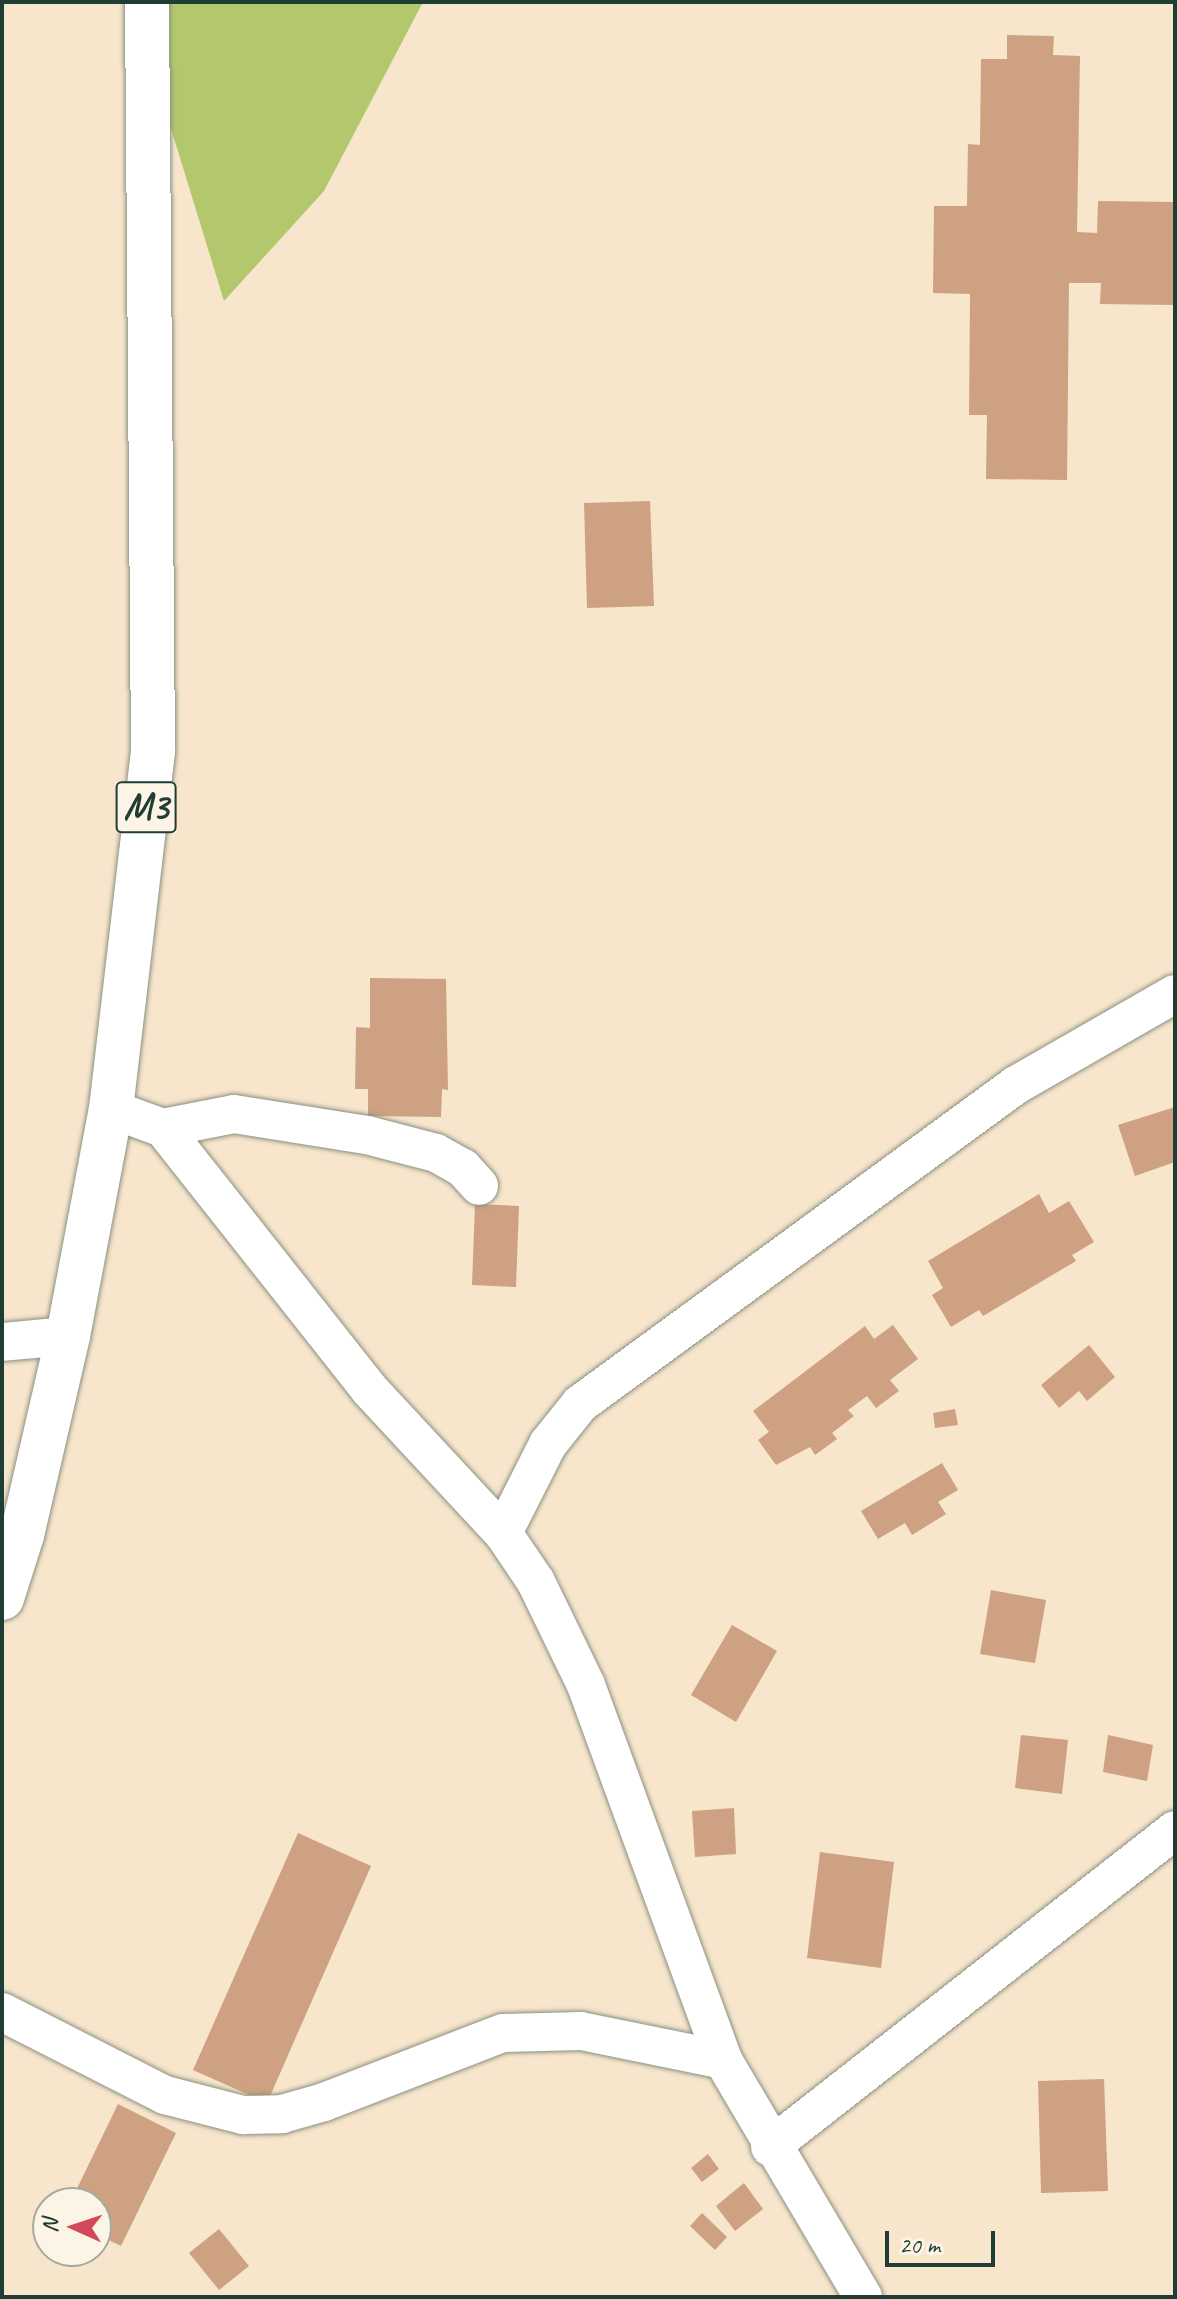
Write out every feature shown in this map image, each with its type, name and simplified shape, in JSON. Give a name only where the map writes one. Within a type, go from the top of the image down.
[{"type":"highway","name":"M3","points":[[2,1598],[12,1532],[68,1336],[111,1109],[153,751],[147,2]]},
{"type":"street","points":[[503,1533],[548,1444],[580,1404],[1016,1085],[1175,994]]},
{"type":"street","points":[[111,1109],[163,1128],[234,1114],[367,1135],[436,1153],[463,1168],[479,1186]]},
{"type":"street","points":[[163,1128],[369,1389],[503,1533],[558,1622],[586,1685],[723,2060],[770,2147],[863,2297]]},
{"type":"street","points":[[2,1342],[68,1336]]},
{"type":"street","points":[[770,2147],[1175,1830]]},
{"type":"street","points":[[2,2012],[165,2095],[243,2115],[282,2114],[324,2102],[475,2040],[530,2030],[581,2031],[723,2060]]},
{"type":"green space","points":[[164,2],[423,2],[324,191],[224,301],[165,109]]},
{"type":"building","points":[[1007,35],[1054,36],[1053,55],[1080,56],[1077,232],[1097,233],[1098,201],[1175,202],[1175,305],[1100,304],[1101,283],[1069,283],[1067,480],[986,479],[987,415],[969,415],[970,294],[933,293],[934,206],[967,206],[968,144],[980,145],[981,59],[1007,59]]},
{"type":"building","points":[[650,501],[654,606],[587,608],[584,503]]},
{"type":"building","points":[[370,978],[446,979],[448,1090],[442,1089],[441,1117],[368,1116],[368,1089],[355,1089],[356,1027],[370,1028]]},
{"type":"building","points":[[1175,1107],[1175,1162],[1135,1176],[1118,1125]]},
{"type":"building","points":[[1039,1194],[1049,1213],[1069,1201],[1094,1242],[1072,1255],[1076,1261],[983,1316],[979,1310],[951,1327],[932,1295],[943,1288],[928,1261]]},
{"type":"building","points":[[475,1204],[519,1206],[516,1287],[472,1285]]},
{"type":"building","points":[[893,1325],[918,1359],[890,1380],[899,1391],[876,1408],[867,1396],[848,1410],[854,1416],[832,1433],[837,1439],[815,1455],[810,1447],[776,1465],[758,1440],[769,1432],[753,1411],[865,1326],[874,1339]]},
{"type":"building","points":[[1089,1345],[1115,1377],[1087,1401],[1079,1391],[1059,1408],[1041,1385]]},
{"type":"building","points":[[955,1409],[958,1425],[935,1428],[933,1413]]},
{"type":"building","points":[[942,1463],[958,1490],[938,1502],[946,1514],[912,1535],[905,1523],[878,1539],[861,1511]]},
{"type":"building","points":[[991,1590],[1046,1600],[1035,1663],[980,1654]]},
{"type":"building","points":[[732,1625],[777,1651],[736,1722],[691,1695]]},
{"type":"building","points":[[1021,1735],[1068,1740],[1062,1794],[1015,1788]]},
{"type":"building","points":[[1108,1735],[1153,1745],[1147,1781],[1103,1772]]},
{"type":"building","points":[[734,1808],[736,1854],[695,1857],[692,1811]]},
{"type":"building","points":[[298,1833],[371,1866],[267,2103],[193,2070]]},
{"type":"building","points":[[820,1852],[894,1862],[881,1968],[807,1958]]},
{"type":"building","points":[[1104,2079],[1108,2191],[1041,2193],[1038,2081]]},
{"type":"building","points":[[118,2104],[176,2133],[121,2246],[112,2242],[112,2187],[78,2187]]},
{"type":"building","points":[[708,2154],[719,2169],[702,2182],[691,2168]]},
{"type":"building","points":[[744,2183],[763,2209],[735,2231],[716,2206]]},
{"type":"building","points":[[702,2213],[727,2237],[715,2250],[690,2226]]},
{"type":"building","points":[[219,2229],[249,2266],[219,2290],[189,2253]]}]
